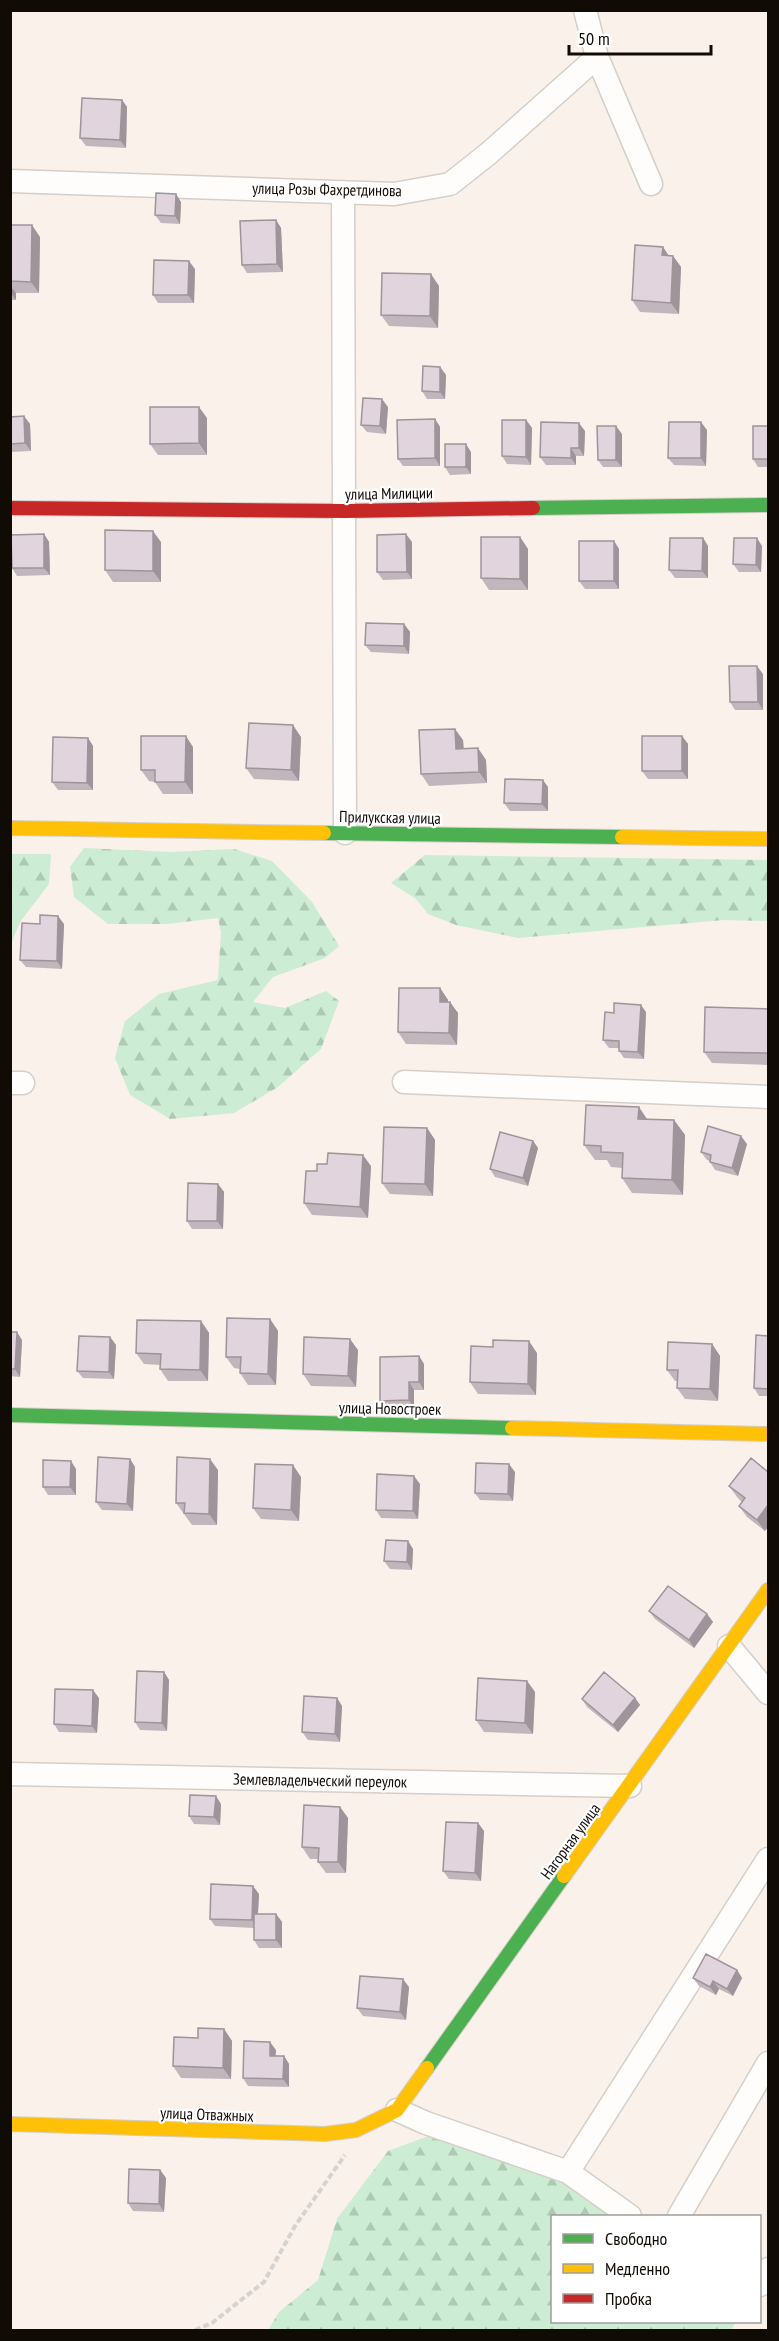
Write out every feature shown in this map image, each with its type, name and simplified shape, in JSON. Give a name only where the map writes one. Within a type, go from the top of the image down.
[{"type":"street","points":[[585,10],[597,57],[651,184]]},
{"type":"street","name":"улица Розы Фахретдинова","points":[[10,181],[394,194],[450,184],[488,154],[597,57]]},
{"type":"street","points":[[343,192],[345,833]]},
{"type":"street","name":"улица Милиции","points":[[10,508],[344,510],[768,505]]},
{"type":"street","name":"Прилукская улица","points":[[10,828],[768,839]]},
{"type":"street","points":[[404,1082],[768,1097]]},
{"type":"street","name":"улица Новостроек","points":[[10,1415],[768,1434]]},
{"type":"street","name":"Нагорная улица","points":[[397,2110],[768,1590]]},
{"type":"street","points":[[729,1646],[768,1693]]},
{"type":"street","name":"Землевладельческий переулок","points":[[10,1774],[630,1786]]},
{"type":"street","points":[[568,2172],[768,1858]]},
{"type":"street","points":[[680,2215],[768,2063]]},
{"type":"street","points":[[397,2110],[426,2123],[568,2172],[627,2215]]},
{"type":"street","name":"улица Отважных","points":[[10,2124],[325,2134],[356,2130],[397,2110]]},
{"type":"path","points":[[195,2331],[212,2323],[264,2282],[295,2226],[343,2159],[356,2130]]},
{"type":"green space","points":[[84,848],[172,852],[234,849],[272,861],[312,902],[339,946],[325,958],[273,977],[253,1002],[285,1008],[326,991],[339,1001],[321,1049],[278,1087],[234,1113],[170,1119],[130,1095],[115,1058],[125,1021],[159,994],[218,980],[221,932],[218,918],[167,924],[108,924],[74,897],[70,867]]},
{"type":"green space","points":[[11,854],[51,854],[49,884],[20,922],[11,944]]},
{"type":"green space","points":[[425,855],[768,860],[768,921],[724,920],[518,938],[456,925],[428,914],[416,899],[391,883]]},
{"type":"green space","points":[[434,2134],[566,2177],[620,2215],[551,2215],[551,2323],[735,2323],[732,2330],[268,2330],[279,2312],[318,2280],[337,2219],[388,2151]]},
{"type":"building","points":[[82,98],[122,100],[120,140],[80,138]]},
{"type":"building","points":[[156,193],[176,194],[175,216],[155,215]]},
{"type":"building","points":[[276,220],[277,264],[242,265],[240,221]]},
{"type":"building","points":[[10,225],[32,225],[31,282],[10,281]]},
{"type":"building","points":[[635,245],[663,247],[662,255],[673,256],[671,303],[632,300]]},
{"type":"building","points":[[154,260],[189,261],[188,295],[153,295]]},
{"type":"building","points":[[382,273],[431,274],[430,316],[381,315]]},
{"type":"building","points":[[423,366],[440,367],[440,392],[422,391]]},
{"type":"building","points":[[363,398],[382,399],[380,426],[361,425]]},
{"type":"building","points":[[150,407],[199,407],[199,443],[150,444]]},
{"type":"building","points":[[24,416],[25,443],[10,444],[10,417]]},
{"type":"building","points":[[435,419],[435,458],[398,459],[397,420]]},
{"type":"building","points":[[502,420],[526,420],[526,457],[502,456]]},
{"type":"building","points":[[541,422],[579,423],[579,448],[571,448],[571,458],[540,457]]},
{"type":"building","points":[[669,422],[701,422],[701,458],[668,458]]},
{"type":"building","points":[[597,426],[616,426],[616,460],[598,460]]},
{"type":"building","points":[[753,426],[768,426],[768,459],[753,459]]},
{"type":"building","points":[[445,444],[466,444],[466,467],[445,467]]},
{"type":"building","points":[[105,530],[153,531],[153,571],[105,570]]},
{"type":"building","points":[[44,534],[44,568],[12,568],[11,535]]},
{"type":"building","points":[[406,534],[407,572],[377,572],[377,535]]},
{"type":"building","points":[[481,537],[520,537],[520,579],[481,578]]},
{"type":"building","points":[[670,538],[703,538],[702,571],[669,570]]},
{"type":"building","points":[[734,538],[757,538],[756,565],[733,564]]},
{"type":"building","points":[[579,541],[614,541],[614,581],[579,581]]},
{"type":"building","points":[[366,623],[404,624],[404,646],[365,645]]},
{"type":"building","points":[[729,666],[757,666],[758,702],[730,702]]},
{"type":"building","points":[[249,723],[293,725],[291,770],[246,768]]},
{"type":"building","points":[[455,729],[456,749],[478,748],[479,772],[421,774],[419,730]]},
{"type":"building","points":[[141,736],[186,736],[185,782],[155,782],[155,770],[141,770]]},
{"type":"building","points":[[642,736],[682,736],[682,771],[642,771]]},
{"type":"building","points":[[53,737],[88,738],[87,783],[52,782]]},
{"type":"building","points":[[505,779],[543,780],[542,804],[504,803]]},
{"type":"building","points":[[40,915],[58,916],[57,961],[20,960],[22,923],[40,924]]},
{"type":"building","points":[[399,988],[440,988],[440,1002],[450,1002],[449,1033],[398,1032]]},
{"type":"building","points":[[614,1003],[641,1005],[638,1052],[619,1051],[619,1041],[603,1040],[605,1012],[614,1013]]},
{"type":"building","points":[[705,1007],[768,1009],[768,1053],[704,1052]]},
{"type":"building","points":[[586,1105],[639,1107],[638,1119],[674,1120],[672,1180],[622,1178],[623,1153],[601,1152],[601,1146],[584,1145]]},
{"type":"building","points":[[708,1126],[741,1136],[732,1168],[710,1162],[711,1155],[701,1152]]},
{"type":"building","points":[[384,1127],[427,1128],[425,1184],[382,1183]]},
{"type":"building","points":[[500,1132],[533,1141],[523,1178],[490,1169]]},
{"type":"building","points":[[328,1153],[363,1155],[360,1207],[304,1203],[306,1171],[317,1171],[317,1164],[327,1164]]},
{"type":"building","points":[[188,1183],[218,1184],[217,1221],[187,1221]]},
{"type":"building","points":[[227,1318],[270,1319],[268,1374],[240,1373],[241,1357],[226,1357]]},
{"type":"building","points":[[137,1320],[201,1321],[200,1370],[160,1369],[161,1354],[136,1353]]},
{"type":"building","points":[[10,1332],[17,1332],[15,1369],[10,1369]]},
{"type":"building","points":[[756,1335],[768,1336],[768,1389],[754,1388]]},
{"type":"building","points":[[79,1336],[110,1337],[109,1372],[77,1371]]},
{"type":"building","points":[[304,1337],[350,1339],[348,1376],[303,1374]]},
{"type":"building","points":[[493,1340],[529,1341],[528,1384],[470,1382],[471,1346],[493,1347]]},
{"type":"building","points":[[668,1342],[712,1344],[710,1389],[677,1388],[678,1370],[667,1370]]},
{"type":"building","points":[[419,1356],[419,1382],[409,1382],[409,1400],[380,1401],[380,1357]]},
{"type":"building","points":[[98,1457],[130,1459],[127,1504],[96,1502]]},
{"type":"building","points":[[177,1457],[210,1459],[209,1514],[184,1513],[185,1503],[176,1503]]},
{"type":"building","points":[[751,1458],[768,1472],[768,1505],[757,1520],[739,1506],[745,1498],[729,1486]]},
{"type":"building","points":[[43,1460],[71,1461],[70,1487],[43,1487]]},
{"type":"building","points":[[476,1463],[509,1464],[508,1494],[475,1493]]},
{"type":"building","points":[[255,1464],[293,1465],[291,1510],[253,1508]]},
{"type":"building","points":[[377,1474],[414,1476],[413,1511],[376,1510]]},
{"type":"building","points":[[386,1540],[408,1541],[407,1562],[384,1561]]},
{"type":"building","points":[[668,1586],[707,1614],[689,1640],[649,1611]]},
{"type":"building","points":[[137,1671],[164,1672],[162,1723],[135,1722]]},
{"type":"building","points":[[604,1672],[635,1698],[613,1725],[582,1699]]},
{"type":"building","points":[[478,1678],[527,1681],[525,1723],[476,1720]]},
{"type":"building","points":[[55,1689],[93,1690],[92,1726],[54,1724]]},
{"type":"building","points":[[304,1696],[337,1698],[335,1734],[302,1732]]},
{"type":"building","points":[[190,1795],[216,1796],[214,1817],[189,1816]]},
{"type":"building","points":[[304,1805],[340,1807],[338,1862],[318,1862],[319,1848],[302,1847]]},
{"type":"building","points":[[446,1822],[478,1823],[475,1873],[443,1871]]},
{"type":"building","points":[[211,1884],[253,1886],[252,1920],[210,1919]]},
{"type":"building","points":[[254,1914],[276,1914],[276,1940],[254,1940]]},
{"type":"building","points":[[706,1954],[737,1970],[727,1989],[713,1981],[710,1987],[693,1978]]},
{"type":"building","points":[[360,1976],[403,1979],[400,2012],[357,2008]]},
{"type":"building","points":[[198,2028],[224,2029],[223,2068],[173,2066],[174,2037],[198,2038]]},
{"type":"building","points":[[244,2041],[270,2042],[270,2056],[284,2056],[283,2079],[243,2078]]},
{"type":"building","points":[[129,2169],[160,2170],[159,2204],[128,2203]]},
{"type":"traffic: fast","points":[[533,508],[768,505]]},
{"type":"traffic: fast","points":[[324,833],[622,837]]},
{"type":"traffic: fast","points":[[10,1415],[512,1428]]},
{"type":"traffic: fast","points":[[427,2068],[564,1876]]},
{"type":"traffic: slow","points":[[10,828],[324,833]]},
{"type":"traffic: slow","points":[[622,837],[768,839]]},
{"type":"traffic: slow","points":[[512,1428],[768,1434]]},
{"type":"traffic: slow","points":[[564,1876],[768,1590]]},
{"type":"traffic: slow","points":[[10,2124],[325,2134],[356,2130],[397,2110],[427,2068]]},
{"type":"traffic: jam","points":[[10,508],[346,511],[533,508]]}]
